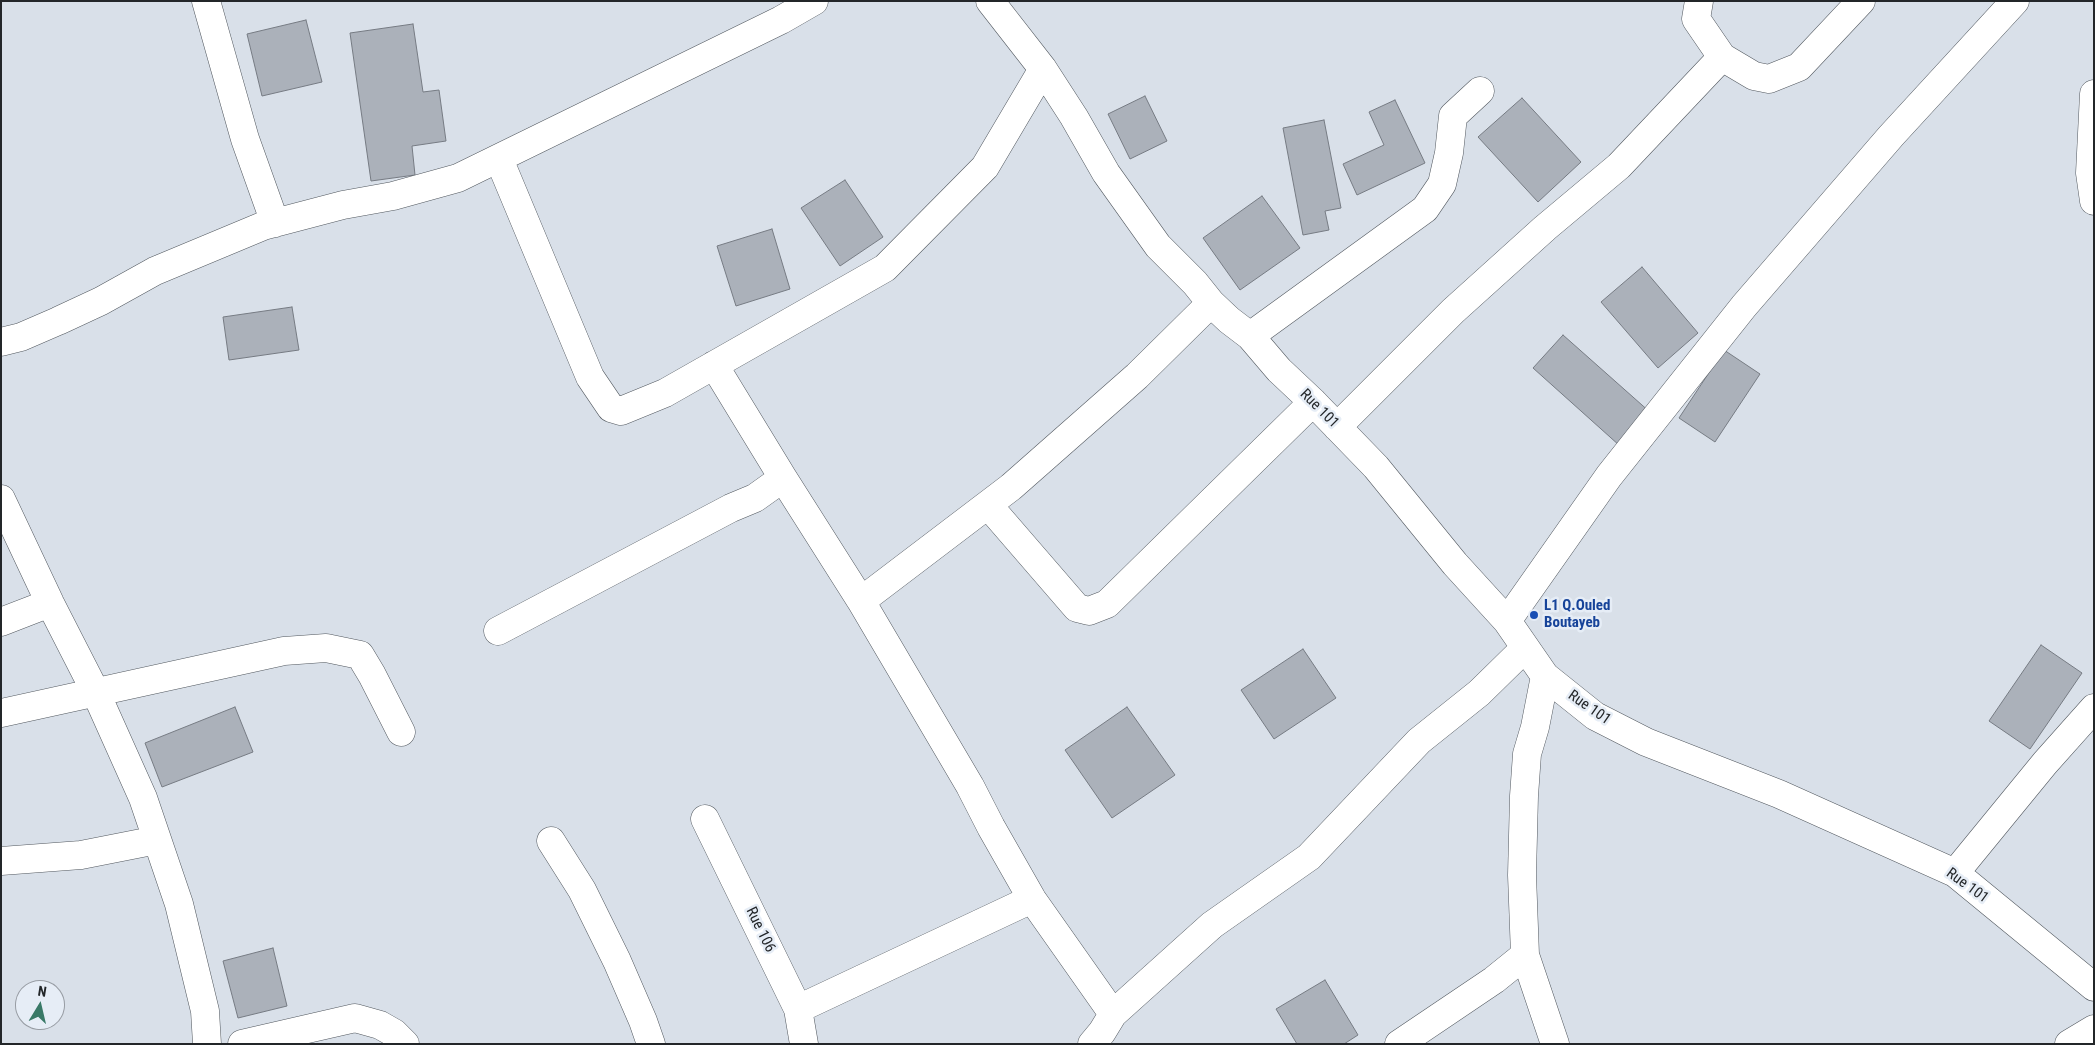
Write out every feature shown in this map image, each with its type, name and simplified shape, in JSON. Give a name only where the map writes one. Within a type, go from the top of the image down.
[{"type":"street","points":[[206,1],[244,139],[275,223]]},
{"type":"street","points":[[1,342],[20,337],[101,301],[155,270],[207,248],[275,223],[427,188],[458,178],[781,20],[814,1]]},
{"type":"street","name":"Rue 101","points":[[990,1],[1043,69],[1074,117],[1106,173],[1158,246],[1229,320],[1250,336],[1279,370],[1376,467],[1506,622],[1545,676],[1596,716],[1646,742],[1779,794],[1955,873],[2094,987]]},
{"type":"street","points":[[1699,1],[1696,19],[1722,57],[1754,76],[1769,79],[1799,67],[1861,1]]},
{"type":"street","points":[[1506,622],[1609,476],[1744,306],[1891,136],[2015,1]]},
{"type":"street","points":[[1337,426],[1452,311],[1545,228],[1619,166],[1722,57]]},
{"type":"street","points":[[499,159],[590,376],[611,408],[621,411],[638,406],[714,366],[784,324],[885,268],[985,167],[1043,69]]},
{"type":"street","points":[[1250,336],[1425,209],[1442,184],[1449,152],[1453,116],[1480,91]]},
{"type":"street","points":[[2094,94],[2090,173],[2094,201]]},
{"type":"street","points":[[861,601],[1011,488],[1137,376],[1203,293]]},
{"type":"street","points":[[714,366],[861,601],[970,786],[1032,899],[1113,1014]]},
{"type":"street","points":[[988,505],[1077,608],[1089,612],[1107,604],[1313,402]]},
{"type":"street","points":[[498,631],[722,513],[755,498],[783,478]]},
{"type":"street","points":[[1,499],[50,603],[96,693],[132,773],[179,904],[205,1011],[207,1044]]},
{"type":"street","points":[[1,622],[50,603]]},
{"type":"street","points":[[1,713],[284,651],[326,648],[360,655],[402,732]]},
{"type":"street","points":[[1092,1044],[1113,1014],[1212,925],[1310,857],[1419,741],[1479,693],[1524,648]]},
{"type":"street","points":[[1545,676],[1535,727],[1527,754],[1522,875],[1525,955],[1555,1044]]},
{"type":"street","points":[[1955,873],[2045,763],[2094,708]]},
{"type":"street","name":"Rue 106","points":[[706,819],[798,1009],[804,1044]]},
{"type":"street","points":[[1,861],[81,855],[157,840]]},
{"type":"street","points":[[551,841],[582,890],[628,987],[651,1044]]},
{"type":"street","points":[[798,1009],[1032,899]]},
{"type":"street","points":[[1399,1044],[1494,980],[1525,955]]},
{"type":"street","points":[[242,1044],[355,1018],[380,1025],[394,1033],[405,1044]]},
{"type":"street","points":[[2069,1044],[2094,1029]]},
{"type":"building","points":[[306,20],[322,82],[262,96],[247,34]]},
{"type":"building","points":[[413,24],[423,92],[439,90],[446,141],[412,146],[415,175],[371,181],[350,33]]},
{"type":"building","points":[[1145,96],[1167,141],[1130,159],[1108,114]]},
{"type":"building","points":[[1522,98],[1581,162],[1538,202],[1478,137]]},
{"type":"building","points":[[1395,100],[1425,163],[1357,195],[1343,164],[1384,145],[1369,112]]},
{"type":"building","points":[[1324,120],[1341,208],[1325,211],[1329,230],[1303,235],[1283,128]]},
{"type":"building","points":[[845,180],[883,237],[840,266],[801,208]]},
{"type":"building","points":[[1262,196],[1300,248],[1240,290],[1203,238]]},
{"type":"building","points":[[772,229],[790,289],[736,306],[717,246]]},
{"type":"building","points":[[1642,267],[1698,333],[1658,368],[1601,302]]},
{"type":"building","points":[[292,307],[299,350],[229,360],[223,317]]},
{"type":"building","points":[[1563,335],[1651,413],[1620,446],[1533,368]]},
{"type":"building","points":[[1724,350],[1760,374],[1715,442],[1679,418]]},
{"type":"building","points":[[2041,645],[2082,673],[2030,749],[1989,721]]},
{"type":"building","points":[[1303,649],[1336,698],[1274,739],[1241,690]]},
{"type":"building","points":[[235,707],[253,752],[162,787],[145,743]]},
{"type":"building","points":[[1127,707],[1175,775],[1112,818],[1065,750]]},
{"type":"building","points":[[273,948],[287,1006],[238,1018],[223,961]]},
{"type":"building","points":[[1325,980],[1358,1035],[1344,1044],[1297,1044],[1276,1009]]},
{"type":"place","name":"L1 Q.Ouled Boutayeb","points":[[1534,615]]}]
